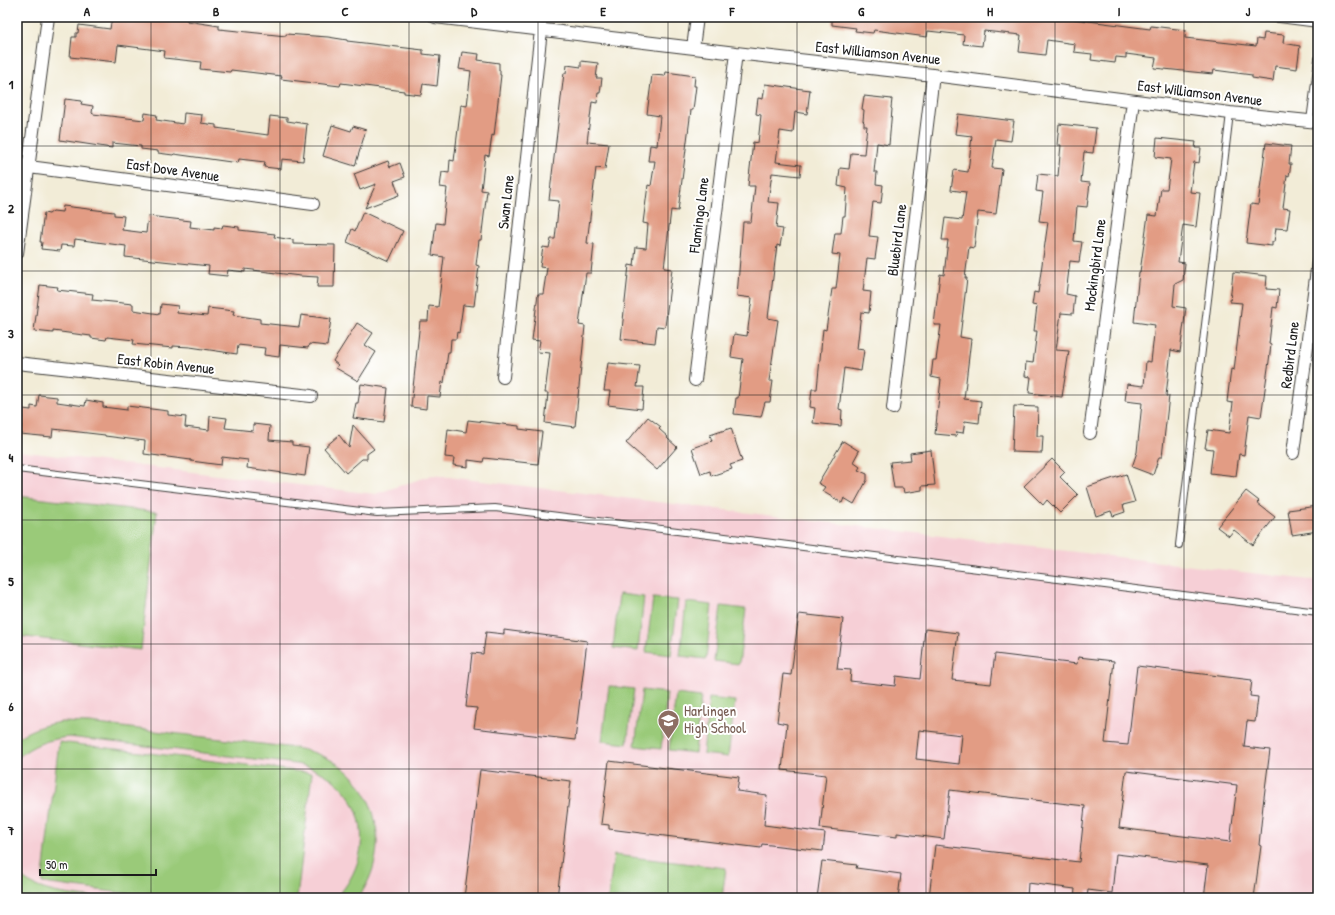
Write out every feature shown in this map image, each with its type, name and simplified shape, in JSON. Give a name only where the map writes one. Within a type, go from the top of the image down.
[{"type":"street","points":[[17,252],[48,17]]},
{"type":"street","name":"East Williamson Avenue","points":[[435,17],[933,75],[1230,113],[1314,121]]},
{"type":"street","points":[[693,48],[697,17]]},
{"type":"street","name":"Swan Lane","points":[[503,377],[541,30]]},
{"type":"street","name":"Flamingo Lane","points":[[694,380],[736,53]]},
{"type":"street","name":"Bluebird Lane","points":[[893,408],[933,75]]},
{"type":"street","name":"Mockingbird Lane","points":[[1090,433],[1133,101]]},
{"type":"street","name":"East Dove Avenue","points":[[29,167],[313,204]]},
{"type":"street","name":"Redbird Lane","points":[[1293,453],[1318,262]]},
{"type":"street","name":"East Robin Avenue","points":[[17,363],[311,396]]},
{"type":"lane","points":[[1264,17],[1318,24]]},
{"type":"lane","points":[[1314,121],[1318,59]]},
{"type":"lane","points":[[1178,545],[1230,113]]},
{"type":"lane","points":[[17,469],[377,513],[495,508],[1318,612]]},
{"type":"shaded area","name":"Harlingen High School","points":[[17,451],[375,494],[432,475],[1318,581],[1318,898],[17,898]]},
{"type":"green space","points":[[17,496],[157,512],[141,650],[17,636]]},
{"type":"green space","points":[[619,594],[644,597],[638,651],[613,648]]},
{"type":"green space","points":[[653,598],[678,600],[671,655],[646,652]]},
{"type":"green space","points":[[686,602],[712,605],[706,659],[680,656]]},
{"type":"green space","points":[[721,606],[746,609],[739,664],[714,661]]},
{"type":"green space","points":[[609,686],[634,689],[627,744],[602,741]]},
{"type":"green space","points":[[642,690],[667,693],[661,749],[635,746]]},
{"type":"green space","points":[[676,694],[701,697],[695,753],[669,750]]},
{"type":"green space","points":[[709,698],[735,701],[728,757],[703,754]]},
{"type":"green space","points":[[62,722],[89,723],[295,748],[314,752],[325,757],[343,768],[358,783],[368,800],[375,819],[377,839],[375,860],[369,879],[358,898],[336,898],[350,879],[359,858],[361,837],[359,818],[351,799],[337,784],[319,771],[296,764],[69,737],[55,739],[34,746],[17,759],[17,738],[39,727]]},
{"type":"green space","points":[[59,742],[312,773],[297,898],[163,898],[42,883]]},
{"type":"green space","points":[[614,855],[726,868],[722,898],[608,898]]},
{"type":"green space","points":[[17,873],[25,880],[45,889],[67,894],[100,898],[17,898]]},
{"type":"building","points":[[112,17],[180,17],[187,19],[187,21],[219,26],[219,29],[286,36],[286,34],[328,37],[347,41],[423,50],[423,54],[440,56],[437,86],[423,84],[421,95],[404,93],[404,91],[341,83],[340,86],[281,79],[282,76],[231,70],[230,72],[200,69],[201,62],[164,58],[165,51],[118,45],[116,62],[70,57],[72,37],[76,37],[79,25],[110,29]]},
{"type":"building","points":[[832,17],[1073,17],[1073,19],[1150,29],[1151,26],[1186,30],[1185,38],[1256,46],[1257,39],[1263,40],[1264,33],[1284,35],[1283,43],[1300,46],[1297,69],[1275,66],[1273,81],[1252,78],[1252,75],[1214,70],[1213,74],[1154,68],[1156,58],[1126,54],[1126,58],[1116,57],[1115,63],[1091,60],[1092,54],[1074,52],[1075,44],[1047,40],[1045,55],[1019,52],[1021,35],[984,31],[982,46],[963,44],[964,35],[928,31],[927,37],[874,30],[873,33],[855,31],[856,28],[832,25]]},
{"type":"building","points":[[462,52],[479,54],[478,60],[499,63],[501,75],[494,136],[492,135],[489,156],[485,155],[481,190],[487,191],[481,240],[479,240],[476,265],[479,266],[474,306],[463,305],[459,333],[457,332],[456,339],[451,339],[450,352],[448,352],[444,383],[442,382],[440,397],[427,396],[426,409],[411,407],[420,321],[428,321],[429,306],[438,307],[444,257],[432,255],[436,223],[443,224],[447,188],[440,187],[442,172],[449,173],[450,160],[454,161],[461,105],[467,106],[471,71],[459,69]]},
{"type":"building","points":[[581,61],[598,63],[596,78],[602,78],[597,103],[592,102],[587,142],[609,144],[605,169],[596,168],[587,243],[594,244],[591,273],[586,273],[579,325],[585,326],[575,427],[545,423],[548,393],[545,393],[550,353],[538,352],[540,341],[532,340],[538,294],[543,294],[547,268],[540,267],[543,247],[549,248],[551,239],[555,239],[559,201],[549,200],[564,73],[566,73],[567,65],[581,67]]},
{"type":"building","points":[[666,72],[695,76],[694,86],[696,86],[693,110],[691,110],[678,211],[671,210],[664,268],[672,269],[665,327],[657,326],[655,343],[621,339],[629,265],[634,266],[636,247],[646,248],[648,224],[643,223],[648,185],[651,186],[655,161],[648,161],[650,145],[657,146],[660,116],[647,114],[652,75],[665,76]]},
{"type":"building","points":[[765,84],[810,90],[807,114],[795,112],[793,133],[780,131],[776,162],[801,165],[800,176],[772,173],[768,202],[779,203],[776,228],[783,229],[780,246],[777,245],[768,318],[778,320],[769,381],[773,381],[770,402],[765,402],[761,417],[734,414],[736,398],[738,398],[743,359],[731,357],[734,334],[747,336],[752,298],[737,296],[743,222],[751,222],[755,186],[748,186],[753,142],[758,143],[761,115],[756,114],[758,98],[763,99]]},
{"type":"building","points":[[864,96],[892,99],[892,109],[889,145],[877,143],[874,172],[877,172],[876,184],[883,185],[881,203],[873,202],[869,236],[878,237],[875,259],[867,258],[863,291],[871,292],[869,313],[861,312],[857,349],[864,350],[861,371],[844,368],[839,409],[842,410],[841,426],[813,423],[815,408],[810,407],[812,389],[817,389],[823,329],[826,330],[832,289],[836,289],[840,255],[832,254],[835,233],[841,233],[843,216],[845,216],[847,188],[838,186],[840,168],[849,169],[851,153],[864,154],[867,126],[864,126],[863,121],[864,110],[862,109]]},
{"type":"building","points":[[65,99],[82,101],[81,104],[93,106],[93,114],[144,120],[145,113],[157,115],[156,120],[183,124],[184,113],[202,115],[201,123],[216,125],[216,128],[268,135],[270,116],[287,118],[287,121],[307,124],[303,161],[282,159],[281,169],[264,167],[265,162],[239,159],[238,163],[158,153],[158,151],[141,149],[141,146],[112,143],[112,148],[60,140]]},
{"type":"building","points":[[958,114],[1014,121],[1011,141],[996,139],[992,168],[1002,169],[996,214],[978,212],[974,248],[969,247],[960,337],[971,339],[964,399],[981,401],[979,423],[965,421],[963,433],[957,432],[956,436],[935,434],[941,379],[931,377],[933,360],[936,360],[941,325],[934,325],[940,274],[944,275],[948,240],[942,240],[945,218],[962,220],[966,192],[951,190],[954,170],[968,172],[972,136],[955,134]]},
{"type":"building","points":[[1059,124],[1096,128],[1093,153],[1084,152],[1081,182],[1090,183],[1087,207],[1077,206],[1074,241],[1082,242],[1079,262],[1070,261],[1066,294],[1075,296],[1073,314],[1061,313],[1056,350],[1069,351],[1062,397],[1029,393],[1031,377],[1025,376],[1026,362],[1033,363],[1037,331],[1034,331],[1037,306],[1032,305],[1034,292],[1038,293],[1048,222],[1039,221],[1043,192],[1036,191],[1038,174],[1058,176],[1061,145],[1057,145]]},
{"type":"building","points":[[332,125],[351,131],[353,126],[366,130],[355,166],[323,156]]},
{"type":"building","points":[[1157,138],[1196,142],[1195,148],[1201,148],[1199,163],[1194,162],[1190,192],[1200,193],[1196,227],[1183,225],[1178,262],[1185,263],[1183,280],[1175,284],[1173,306],[1186,308],[1180,352],[1171,350],[1166,396],[1169,396],[1162,457],[1159,457],[1153,475],[1132,467],[1137,452],[1142,403],[1125,401],[1127,384],[1144,386],[1146,361],[1151,362],[1155,325],[1134,322],[1139,272],[1148,215],[1157,216],[1161,189],[1167,189],[1171,159],[1155,157]]},
{"type":"building","points":[[1266,143],[1291,146],[1289,164],[1291,164],[1289,176],[1287,175],[1283,208],[1290,209],[1287,229],[1276,228],[1272,246],[1246,243],[1251,204],[1258,205]]},
{"type":"building","points":[[388,161],[390,167],[400,163],[405,177],[394,181],[399,195],[365,208],[376,184],[360,190],[354,174]]},
{"type":"building","points":[[63,206],[114,212],[114,215],[124,216],[122,230],[146,233],[148,216],[191,221],[190,227],[214,230],[214,227],[222,228],[223,225],[239,227],[239,230],[275,234],[274,237],[293,240],[293,244],[335,245],[334,287],[317,287],[318,277],[245,269],[245,272],[228,270],[227,276],[208,274],[209,266],[125,257],[126,246],[75,239],[74,246],[61,245],[60,251],[41,249],[42,242],[40,242],[44,213],[49,214],[53,211],[62,212]]},
{"type":"building","points":[[363,212],[403,231],[389,261],[347,242],[352,229],[355,231]]},
{"type":"building","points":[[1233,272],[1267,276],[1266,289],[1279,290],[1277,308],[1273,307],[1269,344],[1271,345],[1261,417],[1249,415],[1244,455],[1239,454],[1236,476],[1210,473],[1213,449],[1205,448],[1208,430],[1229,433],[1233,403],[1227,402],[1231,369],[1234,370],[1242,303],[1230,302]]},
{"type":"building","points":[[40,285],[58,287],[57,290],[93,294],[92,300],[133,304],[133,310],[160,314],[161,304],[178,306],[177,313],[207,316],[208,308],[234,311],[233,315],[260,319],[260,323],[299,327],[301,315],[331,319],[327,346],[309,344],[308,348],[280,345],[279,357],[264,355],[265,348],[238,345],[237,354],[190,347],[173,346],[173,348],[133,344],[134,340],[107,337],[106,340],[91,338],[91,336],[53,331],[53,333],[34,331]]},
{"type":"building","points":[[357,323],[373,333],[365,345],[376,352],[358,381],[336,368],[338,365],[333,361]]},
{"type":"building","points":[[608,363],[640,366],[637,387],[644,387],[642,409],[608,405],[610,391],[604,391]]},
{"type":"building","points":[[361,384],[388,388],[384,422],[353,418],[356,403],[358,403]]},
{"type":"building","points":[[39,395],[57,397],[57,402],[85,406],[86,400],[103,403],[103,407],[127,410],[127,406],[168,411],[168,415],[186,417],[185,427],[209,430],[210,416],[227,418],[225,428],[253,431],[253,424],[270,426],[269,440],[292,442],[292,445],[309,447],[305,476],[247,468],[248,460],[222,457],[221,465],[144,454],[145,441],[105,435],[53,429],[52,437],[20,434],[23,409],[31,410],[31,406],[37,407]]},
{"type":"building","points":[[1014,406],[1038,407],[1037,436],[1043,436],[1042,453],[1012,452]]},
{"type":"building","points":[[648,417],[661,427],[659,429],[677,447],[657,470],[626,443]]},
{"type":"building","points":[[468,420],[519,426],[519,429],[542,432],[538,464],[484,458],[483,462],[468,460],[468,467],[453,465],[454,458],[445,457],[448,429],[466,432]]},
{"type":"building","points":[[353,425],[374,449],[367,454],[367,459],[362,459],[346,473],[324,448],[339,435],[349,448]]},
{"type":"building","points":[[731,428],[742,461],[730,465],[732,469],[711,476],[710,471],[701,474],[692,448],[712,441],[710,435]]},
{"type":"building","points":[[843,441],[859,451],[853,462],[860,467],[858,470],[867,474],[867,480],[854,504],[844,498],[842,503],[822,491],[825,487],[818,483]]},
{"type":"building","points":[[931,450],[935,485],[922,486],[922,490],[904,493],[903,488],[894,488],[890,462],[911,460],[910,453]]},
{"type":"building","points":[[1052,459],[1065,472],[1060,477],[1078,495],[1060,513],[1047,500],[1043,505],[1024,486]]},
{"type":"building","points":[[1126,474],[1135,502],[1123,505],[1125,512],[1113,516],[1111,511],[1096,516],[1087,487]]},
{"type":"building","points":[[1246,491],[1259,501],[1257,503],[1275,517],[1253,545],[1234,530],[1229,536],[1217,527]]},
{"type":"building","points":[[1318,506],[1318,531],[1292,535],[1288,510]]},
{"type":"building","points":[[799,614],[843,619],[837,669],[851,670],[850,681],[895,686],[896,676],[920,679],[925,629],[958,633],[952,680],[991,684],[995,654],[1077,664],[1078,657],[1114,661],[1105,743],[1128,745],[1137,666],[1252,680],[1250,696],[1258,697],[1255,722],[1247,721],[1244,747],[1270,750],[1259,845],[1261,846],[1254,898],[1204,898],[1208,865],[1116,854],[1112,893],[1088,890],[1087,898],[1074,898],[1075,889],[1028,883],[1027,898],[929,898],[935,845],[1079,862],[1085,806],[950,790],[944,839],[897,833],[897,837],[820,828],[826,775],[782,770],[787,724],[777,722],[783,674],[791,675]],"holes":[[[919,730],[962,735],[959,764],[916,759]],[[1126,771],[1237,785],[1230,842],[1119,828]]]},
{"type":"building","points":[[504,630],[587,641],[575,740],[474,728],[477,708],[466,707],[472,653],[483,654],[486,632],[504,634]]},
{"type":"building","points":[[609,761],[739,777],[737,791],[767,795],[764,825],[825,833],[823,851],[762,844],[761,848],[609,829],[609,825],[601,824]]},
{"type":"building","points":[[480,770],[571,781],[557,898],[464,898]]},
{"type":"building","points":[[822,861],[857,865],[856,868],[901,874],[898,898],[817,898]]},
{"type":"place","name":"Harlingen High School","points":[[668,740]]}]
